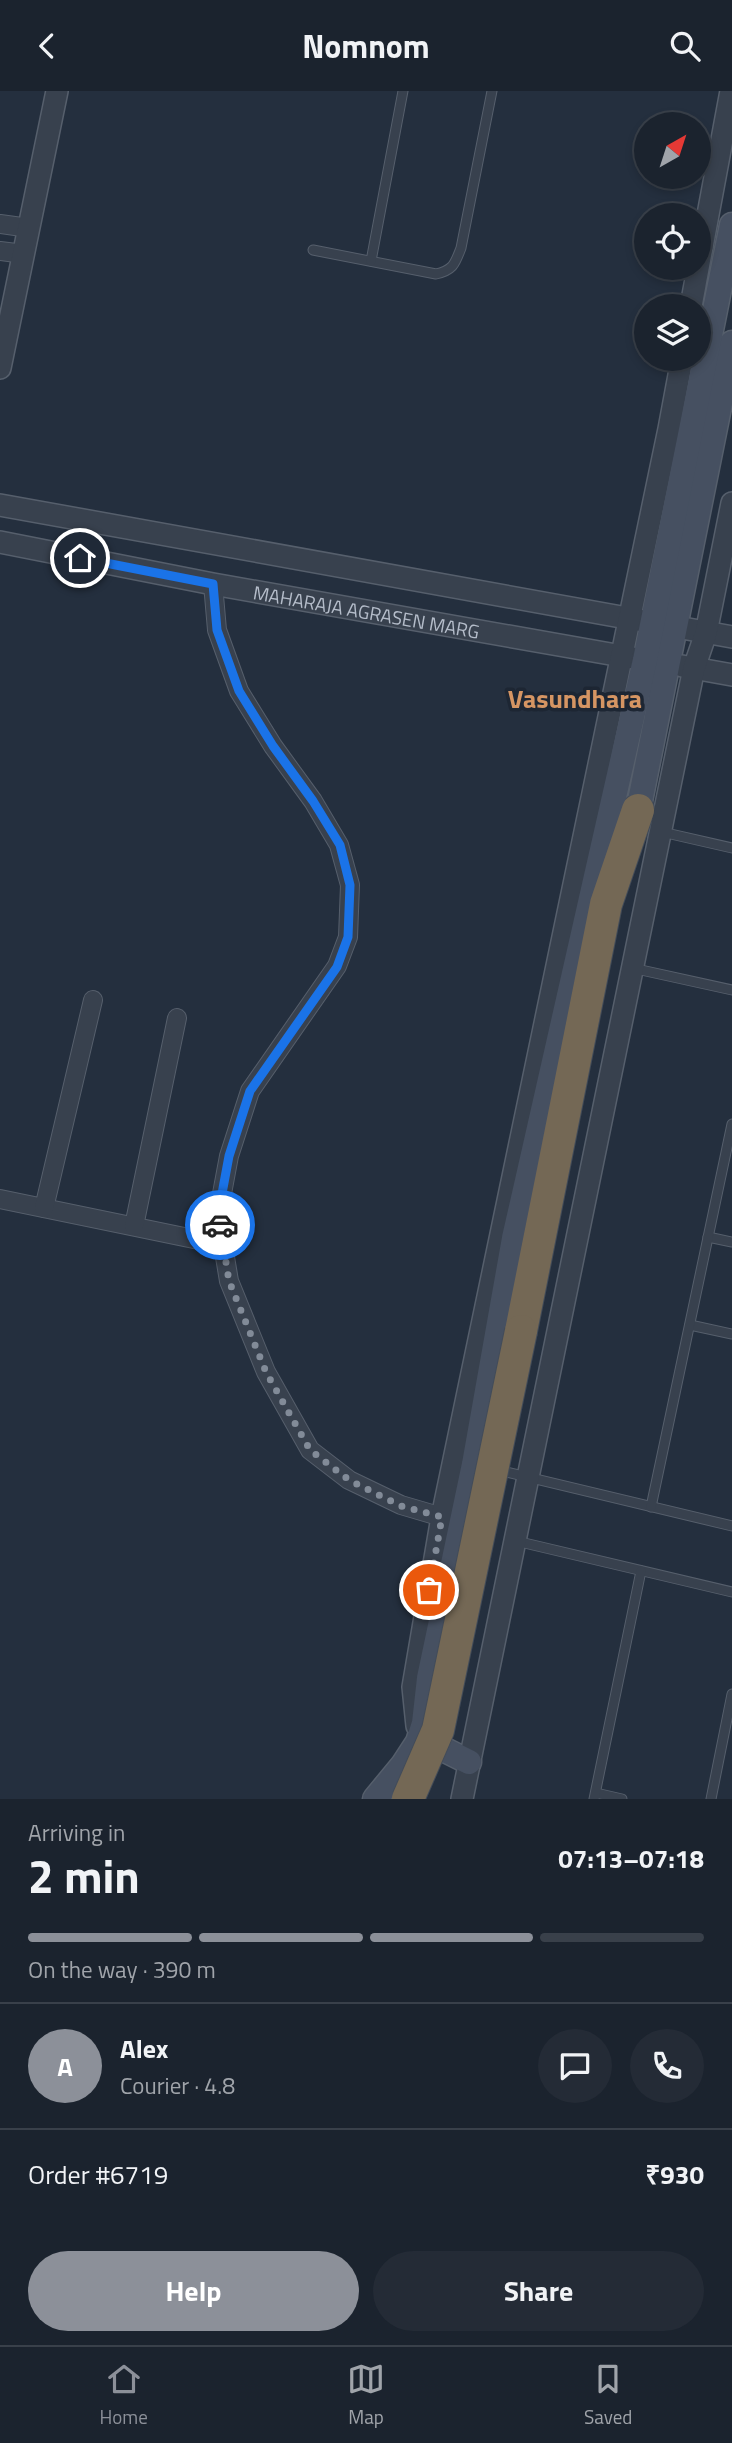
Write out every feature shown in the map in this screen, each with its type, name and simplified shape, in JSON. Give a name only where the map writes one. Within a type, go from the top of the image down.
[{"type":"highway","points":[[408,1799],[438,1730],[606,904],[638,810]]},
{"type":"main road","points":[[414,1799],[429,1774],[429,1745],[424,1723],[429,1678],[474,1464],[514,1238],[652,623],[732,225]]},
{"type":"main road","points":[[652,623],[732,343]]},
{"type":"main road","points":[[375,1799],[403,1765],[429,1745],[458,1691],[502,1471],[551,1252],[638,810],[644,660]]},
{"type":"main road","points":[[429,1745],[470,1762]]},
{"type":"main road","points":[[403,1765],[429,1774]]},
{"type":"street","points":[[0,368],[57,91]]},
{"type":"street","points":[[693,294],[731,91]]},
{"type":"street","points":[[0,224],[29,228]]},
{"type":"street","points":[[0,251],[24,254]]},
{"type":"street","points":[[429,1745],[413,1687],[442,1517],[652,623],[681,371]]},
{"type":"street","points":[[462,1799],[694,669],[706,633],[732,503]]},
{"type":"street","name":"MAHARAJA AGRASEN MARG","points":[[0,505],[732,637]]},
{"type":"street","name":"MAHARAJA AGRASEN MARG","points":[[0,542],[213,584],[732,675]]},
{"type":"street","points":[[213,584],[217,630],[239,691],[340,845],[350,885],[348,937],[337,967],[250,1091],[229,1156],[218,1215],[229,1281],[266,1372],[310,1450],[349,1480],[401,1506],[442,1517]]},
{"type":"street","points":[[44,1208],[93,1000]]},
{"type":"street","points":[[134,1226],[177,1019]]},
{"type":"street","points":[[0,1199],[223,1245]]},
{"type":"lane","points":[[371,261],[403,91]]},
{"type":"lane","points":[[313,250],[436,274],[447,272],[455,263],[461,247],[492,91]]},
{"type":"lane","points":[[661,832],[732,848]]},
{"type":"lane","points":[[632,968],[732,990]]},
{"type":"lane","points":[[651,1507],[732,1124]]},
{"type":"lane","points":[[708,1237],[732,1242]]},
{"type":"lane","points":[[690,1325],[732,1333]]},
{"type":"lane","points":[[502,1471],[732,1526]]},
{"type":"lane","points":[[515,1541],[732,1592]]},
{"type":"lane","points":[[622,1799],[595,1796],[641,1571]]},
{"type":"lane","points":[[711,1799],[729,1729],[732,1695]]},
{"type":"way so far","points":[[220,1225],[229,1281],[266,1372],[310,1450],[349,1480],[401,1506],[442,1517],[429,1590]]},
{"type":"district","name":"Vasundhara","points":[[575,698]]},
{"type":"route","points":[[80,558],[213,584],[217,630],[239,691],[340,845],[350,885],[348,937],[337,967],[250,1091],[229,1156],[218,1215],[220,1225]]}]
